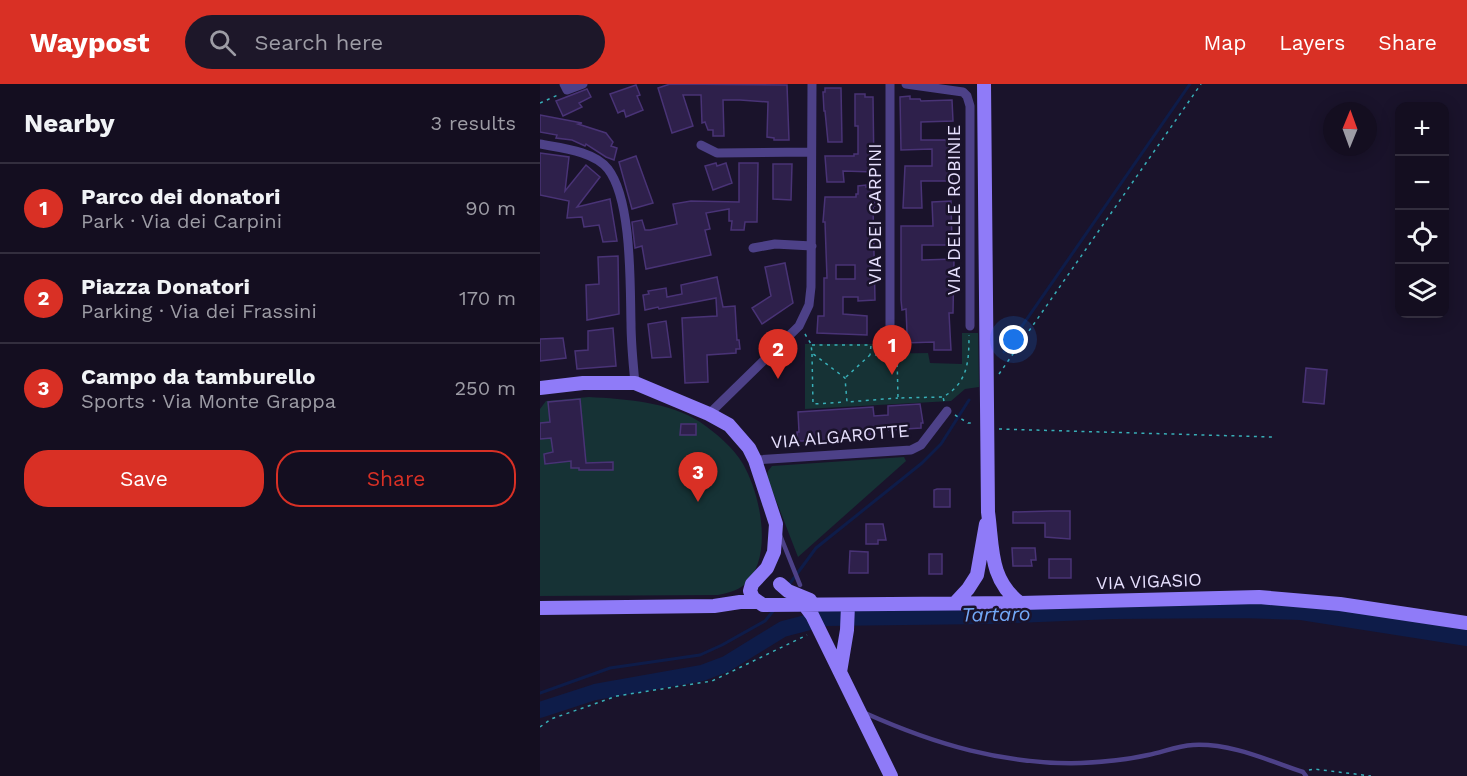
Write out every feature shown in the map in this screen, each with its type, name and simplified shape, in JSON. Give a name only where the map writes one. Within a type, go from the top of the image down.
[{"type":"street","points":[[566,87],[584,84]]},
{"type":"street","points":[[709,414],[799,326],[811,296],[812,84]]},
{"type":"street","name":"VIA DEI CARPINI","points":[[890,84],[891,344]]},
{"type":"street","points":[[906,84],[924,85]]},
{"type":"street","points":[[984,84],[984,425],[988,512],[996,574],[1008,593],[1020,603]]},
{"type":"street","name":"VIA DELLE ROBINIE","points":[[924,85],[963,92],[970,106],[970,326]]},
{"type":"street","points":[[540,144],[591,156],[608,169],[617,188],[626,227],[630,268],[635,383]]},
{"type":"street","points":[[701,145],[717,153],[812,153]]},
{"type":"street","points":[[753,248],[775,244],[812,246]]},
{"type":"street","points":[[540,388],[583,383],[635,383],[709,414],[729,425],[749,448],[755,460],[776,524],[774,552],[768,577],[751,595],[763,604],[776,601],[780,594],[768,577]]},
{"type":"street","name":"VIA ALGAROTTE","points":[[755,460],[911,450],[921,445],[950,412]]},
{"type":"street","points":[[955,603],[968,589],[976,575],[988,512]]},
{"type":"street","points":[[985,603],[996,574]]},
{"type":"street","points":[[976,575],[985,603]]},
{"type":"street","points":[[714,606],[744,592],[768,577]]},
{"type":"street","name":"VIA VIGASIO","points":[[768,577],[808,602]]},
{"type":"street","name":"VIA VIGASIO","points":[[540,609],[714,606],[740,602],[763,604],[808,602],[848,608],[955,603],[1259,597],[1352,605],[1467,623]]},
{"type":"street","points":[[808,602],[819,630],[837,655],[840,672],[891,776]]},
{"type":"street","points":[[837,655],[847,630],[848,608]]},
{"type":"lane","points":[[776,524],[799,582]]},
{"type":"lane","points":[[859,711],[940,743],[977,753],[1026,761],[1079,763],[1110,761],[1193,745],[1221,747],[1248,753],[1280,762],[1304,774]]},
{"type":"path","points":[[997,379],[1201,84]]},
{"type":"path","points":[[540,104],[566,87]]},
{"type":"path","points":[[799,326],[811,345],[813,404],[943,397],[960,383],[967,371],[970,326]]},
{"type":"path","points":[[891,344],[891,354],[897,355]]},
{"type":"path","points":[[811,345],[871,345],[870,355],[845,378]]},
{"type":"path","points":[[812,353],[845,378],[847,402]]},
{"type":"path","points":[[870,355],[897,355]]},
{"type":"path","points":[[897,355],[898,398]]},
{"type":"path","points":[[943,397],[950,412],[964,421],[984,425],[1273,437]]},
{"type":"path","points":[[540,727],[551,719],[617,696],[712,681],[774,649],[819,630]]},
{"type":"path","points":[[1304,774],[1314,769],[1371,776]]},
{"type":"green space","points":[[962,333],[978,333],[979,387],[965,389],[951,401],[805,409],[805,344],[876,344],[876,354],[928,353],[930,363],[962,364]]},
{"type":"green space","points":[[589,397],[632,401],[675,410],[700,422],[734,452],[743,464],[755,492],[762,526],[759,559],[753,574],[744,585],[718,595],[540,596],[540,409],[546,401]]},
{"type":"green space","points":[[904,457],[906,461],[798,557],[767,477],[772,466]]},
{"type":"building","points":[[670,84],[787,85],[789,140],[774,140],[774,138],[767,137],[768,102],[740,100],[723,100],[724,136],[713,136],[713,130],[708,130],[705,122],[702,123],[701,95],[683,95],[693,126],[672,133],[658,88]]},
{"type":"building","points":[[636,85],[640,95],[637,96],[643,110],[626,117],[624,110],[618,113],[610,94]]},
{"type":"building","points":[[825,88],[841,88],[842,142],[828,142],[824,111],[823,92]]},
{"type":"building","points":[[587,89],[591,97],[579,103],[582,107],[563,116],[556,101]]},
{"type":"building","points":[[855,94],[873,97],[874,172],[843,171],[844,182],[827,182],[825,156],[858,154]]},
{"type":"building","points":[[910,96],[910,99],[921,101],[952,100],[953,121],[921,122],[921,140],[953,140],[953,153],[950,153],[952,181],[921,181],[922,208],[903,208],[905,166],[932,166],[932,149],[901,150],[900,97]]},
{"type":"building","points":[[540,115],[582,123],[578,124],[606,133],[613,142],[611,146],[617,148],[614,160],[586,144],[585,146],[572,140],[556,138],[557,135],[540,132]]},
{"type":"building","points":[[540,153],[569,157],[565,191],[586,165],[600,177],[577,207],[610,199],[617,241],[603,242],[599,225],[584,227],[582,217],[567,218],[569,201],[540,195]]},
{"type":"building","points":[[636,156],[653,203],[632,209],[619,162]]},
{"type":"building","points":[[716,163],[717,166],[726,163],[732,183],[713,190],[705,166]]},
{"type":"building","points":[[739,163],[758,163],[757,222],[745,222],[744,230],[731,230],[732,221],[729,221],[729,209],[706,213],[710,229],[705,230],[711,255],[646,269],[642,246],[635,248],[632,222],[642,220],[645,230],[650,230],[677,224],[673,204],[691,201],[739,202]]},
{"type":"building","points":[[773,164],[792,164],[791,200],[773,199]]},
{"type":"building","points":[[858,186],[875,187],[875,206],[873,206],[875,300],[858,301],[858,297],[843,297],[843,314],[867,316],[867,335],[817,333],[818,316],[824,316],[824,278],[827,278],[825,222],[823,222],[825,197],[856,197]],"holes":[[[836,265],[855,265],[855,279],[836,279]]]},
{"type":"building","points":[[951,201],[952,245],[922,245],[922,260],[954,259],[953,313],[949,313],[951,350],[934,350],[934,342],[904,343],[904,333],[907,333],[906,309],[902,310],[901,300],[901,226],[933,226],[932,202]]},
{"type":"building","points":[[618,256],[619,314],[587,320],[586,285],[599,284],[598,257]]},
{"type":"building","points":[[785,263],[793,303],[762,324],[752,308],[771,296],[765,267]]},
{"type":"building","points":[[717,277],[723,307],[735,306],[737,340],[739,340],[740,349],[736,349],[736,353],[707,355],[708,382],[685,383],[682,318],[717,316],[716,298],[645,310],[643,295],[649,294],[648,291],[666,288],[667,297],[682,294],[681,285]]},
{"type":"building","points":[[666,321],[671,357],[652,358],[648,324]]},
{"type":"building","points":[[613,328],[616,366],[577,369],[575,351],[588,350],[588,331]]},
{"type":"building","points":[[563,338],[566,358],[540,361],[540,339]]},
{"type":"building","points":[[1306,368],[1327,370],[1324,404],[1303,402]]},
{"type":"building","points":[[580,399],[586,463],[613,462],[613,470],[579,470],[579,468],[571,468],[571,461],[545,464],[544,454],[553,452],[551,438],[540,439],[540,423],[550,422],[548,402]]},
{"type":"building","points":[[920,404],[923,423],[921,423],[921,428],[889,430],[889,427],[875,428],[875,434],[831,437],[827,438],[827,441],[797,441],[798,412],[873,407],[874,416],[888,415],[888,406]]},
{"type":"building","points":[[681,424],[696,424],[696,435],[680,435]]},
{"type":"building","points":[[950,489],[950,507],[934,507],[934,490]]},
{"type":"building","points":[[1070,511],[1070,539],[1045,537],[1045,523],[1013,523],[1013,512]]},
{"type":"building","points":[[866,524],[883,524],[886,540],[878,540],[878,544],[866,544]]},
{"type":"building","points":[[1012,548],[1035,548],[1036,560],[1031,560],[1032,566],[1013,566]]},
{"type":"building","points":[[850,551],[868,552],[868,573],[849,573]]},
{"type":"building","points":[[929,554],[942,554],[942,574],[929,574]]},
{"type":"building","points":[[1049,559],[1071,559],[1071,578],[1049,578]]},
{"type":"waterway","points":[[1004,352],[1190,84]]},
{"type":"waterway","points":[[788,586],[816,548],[922,463],[941,444],[969,400]]},
{"type":"waterway","points":[[540,693],[610,668],[700,655],[765,621],[774,610]]},
{"type":"waterway","name":"Tartaro","points":[[540,710],[595,692],[702,673],[726,664],[783,629],[825,618],[1242,610],[1301,612],[1467,638]]},
{"type":"place","name":"Parco dei donatori","points":[[892,375]]},
{"type":"place","name":"Piazza Donatori","points":[[778,379]]},
{"type":"place","name":"Campo da tamburello","points":[[698,502]]}]
